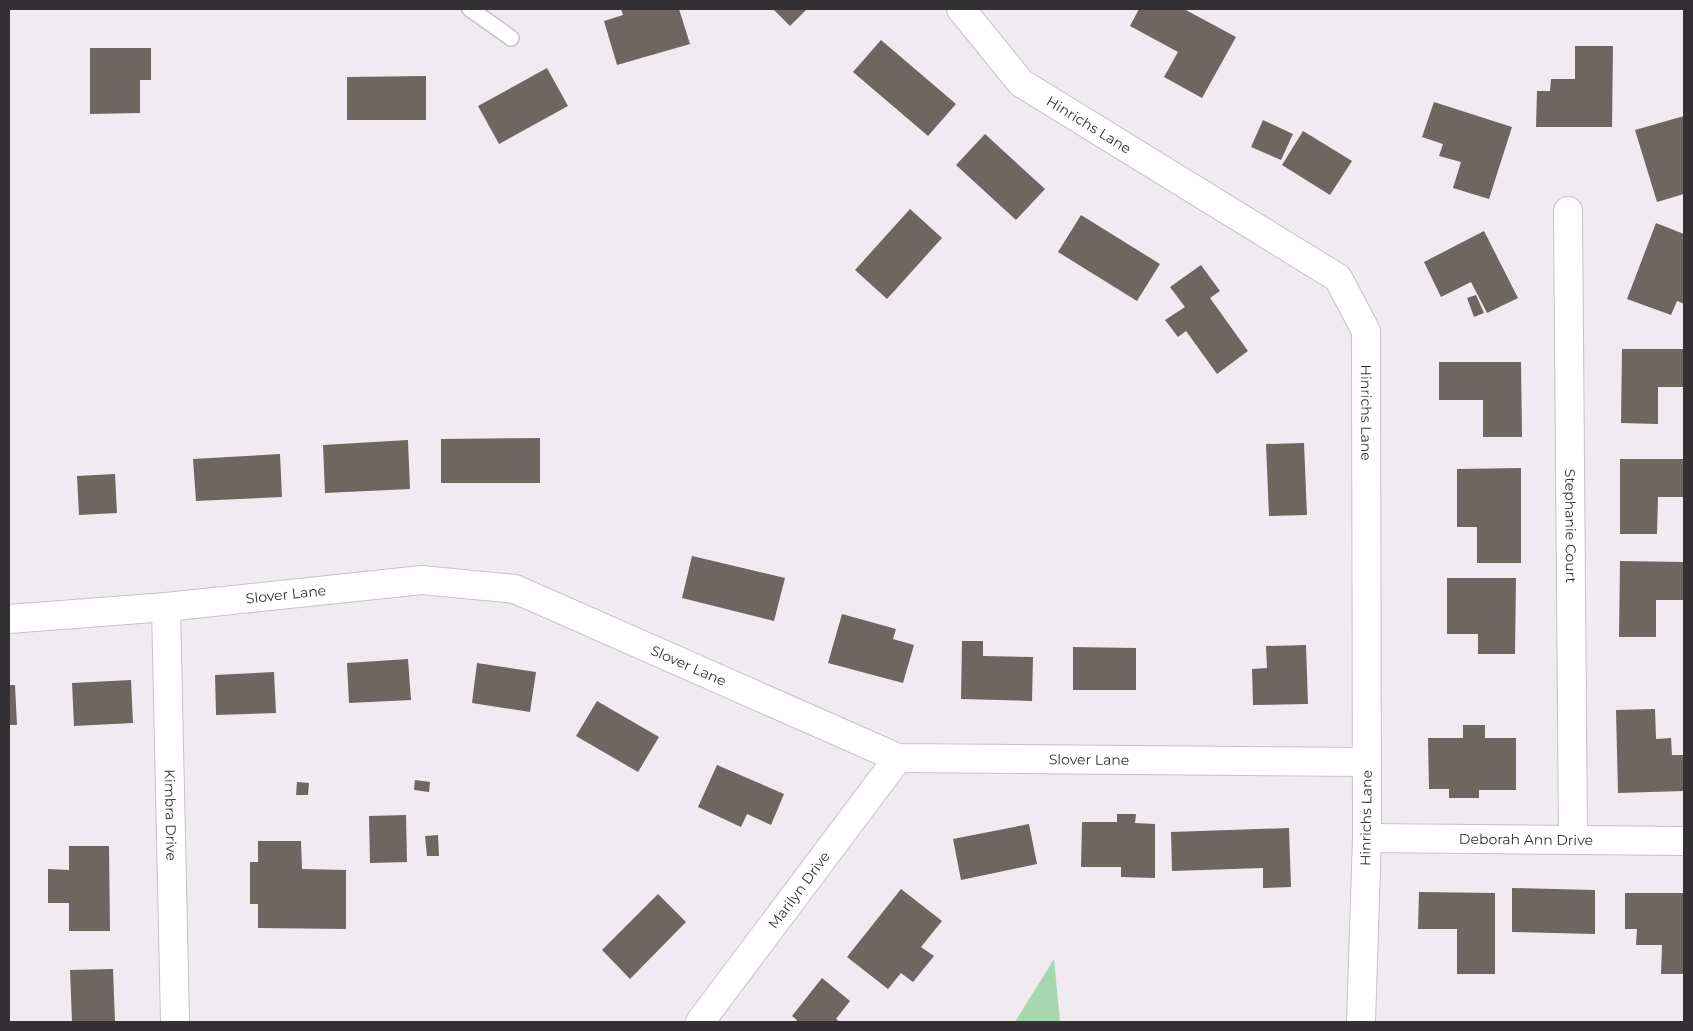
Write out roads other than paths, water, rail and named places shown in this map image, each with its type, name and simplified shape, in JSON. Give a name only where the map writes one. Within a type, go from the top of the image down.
[{"type":"street","name":"Hinrichs Lane","points":[[961,9],[1020,83],[1338,278],[1366,331],[1367,762],[1361,1022]]},
{"type":"street","name":"Stephanie Court","points":[[1568,211],[1572,840]]},
{"type":"street","name":"Slover Lane","points":[[9,619],[166,607],[422,580],[515,589],[898,758],[1367,762]]},
{"type":"street","name":"Kimbra Drive","points":[[166,607],[175,1022]]},
{"type":"street","name":"Marilyn Drive","points":[[700,1022],[898,758]]},
{"type":"street","name":"Deborah Ann Drive","points":[[1366,838],[1684,841]]},
{"type":"lane","points":[[470,9],[511,38]]}]
